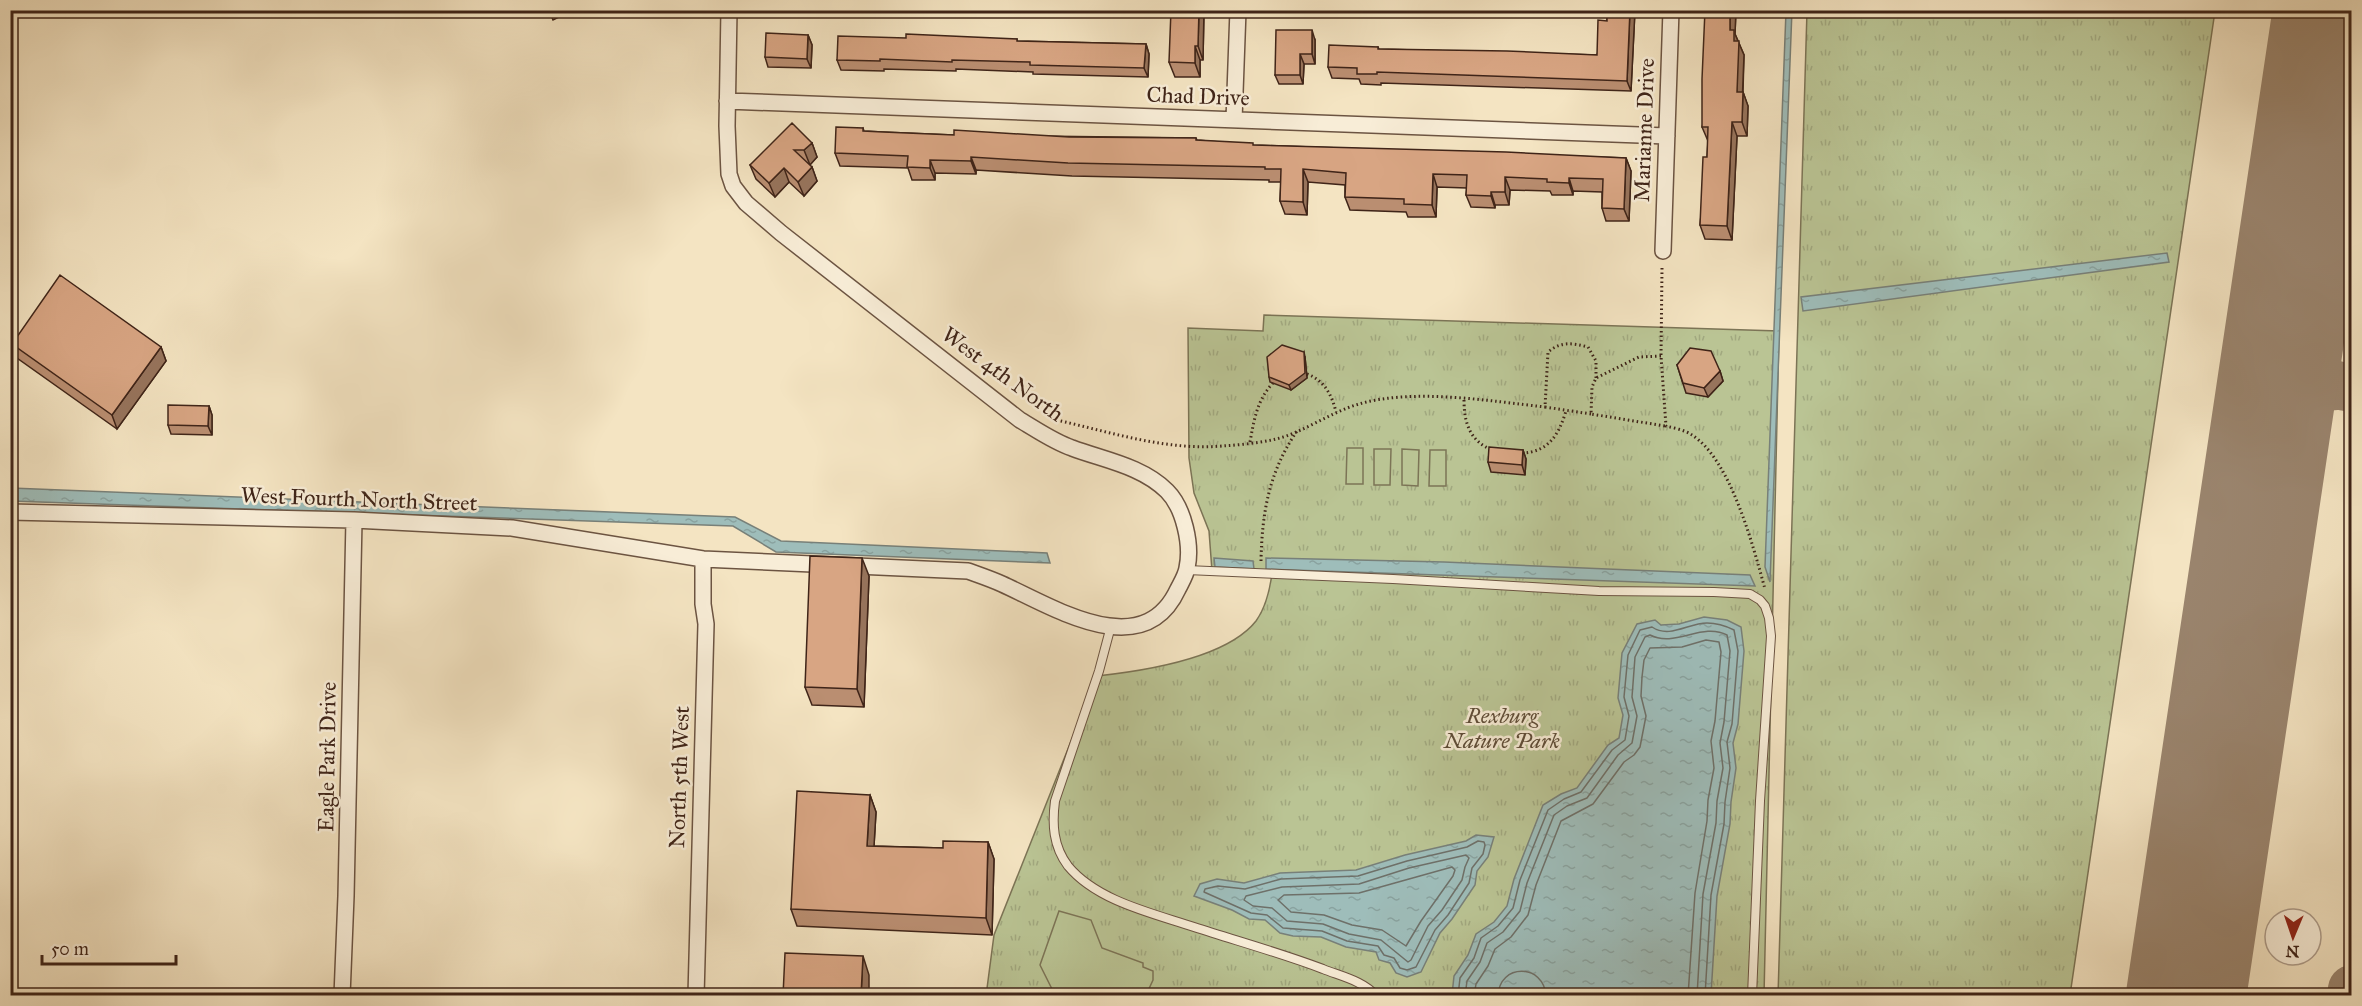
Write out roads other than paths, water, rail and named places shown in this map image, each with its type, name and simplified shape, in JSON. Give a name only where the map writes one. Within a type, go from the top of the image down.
[{"type":"street","points":[[727,101],[729,10]]},
{"type":"street","points":[[1234,120],[1238,10]]},
{"type":"street","name":"Marianne Drive","points":[[1663,251],[1671,10]]},
{"type":"street","name":"Chad Drive","points":[[727,101],[1667,136]]},
{"type":"street","name":"West 4th North","points":[[704,559],[968,571],[1001,583],[1081,621],[1111,626],[1144,624],[1158,615],[1168,606],[1187,570],[1186,532],[1180,513],[1168,492],[1130,467],[1059,442],[1020,420],[746,203],[733,186],[729,174],[727,101]]},
{"type":"street","name":"West Fourth North Street","points":[[10,512],[354,520],[512,528],[704,559]]},
{"type":"street","name":"Eagle Park Drive","points":[[342,996],[354,520]]},
{"type":"street","name":"North 5th West","points":[[696,996],[706,624],[703,604],[704,559]]},
{"type":"lane","points":[[1187,570],[1599,591],[1750,594],[1760,600],[1769,618],[1771,636],[1760,801],[1752,996]]},
{"type":"lane","points":[[1111,626],[1099,671],[1055,801],[1054,836],[1067,864],[1080,878],[1104,894],[1137,908],[1310,964],[1353,981],[1372,991],[1376,996]]},
{"type":"water","points":[[1792,10],[1770,582],[1765,567],[1786,11]]},
{"type":"water","points":[[2167,253],[2169,262],[1803,311],[1801,297]]},
{"type":"water","points":[[11,488],[735,517],[781,541],[1047,553],[1050,563],[776,552],[733,526],[11,501]]},
{"type":"water","points":[[1214,558],[1253,561],[1254,569],[1215,567]]},
{"type":"water","points":[[1266,558],[1444,562],[1750,575],[1755,586],[1266,569]]},
{"type":"water","points":[[1704,617],[1727,620],[1741,627],[1744,651],[1738,724],[1733,743],[1736,768],[1730,824],[1717,896],[1711,995],[1529,996],[1522,992],[1518,996],[1452,995],[1454,976],[1468,955],[1476,934],[1494,922],[1507,906],[1514,879],[1543,805],[1577,788],[1608,745],[1619,738],[1623,715],[1618,698],[1622,653],[1637,624],[1655,620],[1661,625],[1679,624]]},
{"type":"water","points":[[1476,835],[1494,837],[1488,857],[1477,871],[1475,885],[1440,933],[1421,972],[1407,977],[1396,973],[1390,963],[1379,960],[1376,952],[1346,947],[1321,937],[1280,933],[1265,920],[1249,919],[1194,896],[1200,884],[1217,879],[1244,883],[1280,873],[1356,870],[1405,855],[1466,841]]},
{"type":"park label","name":"Rexburg Nature Park","points":[[1502,728]]}]
